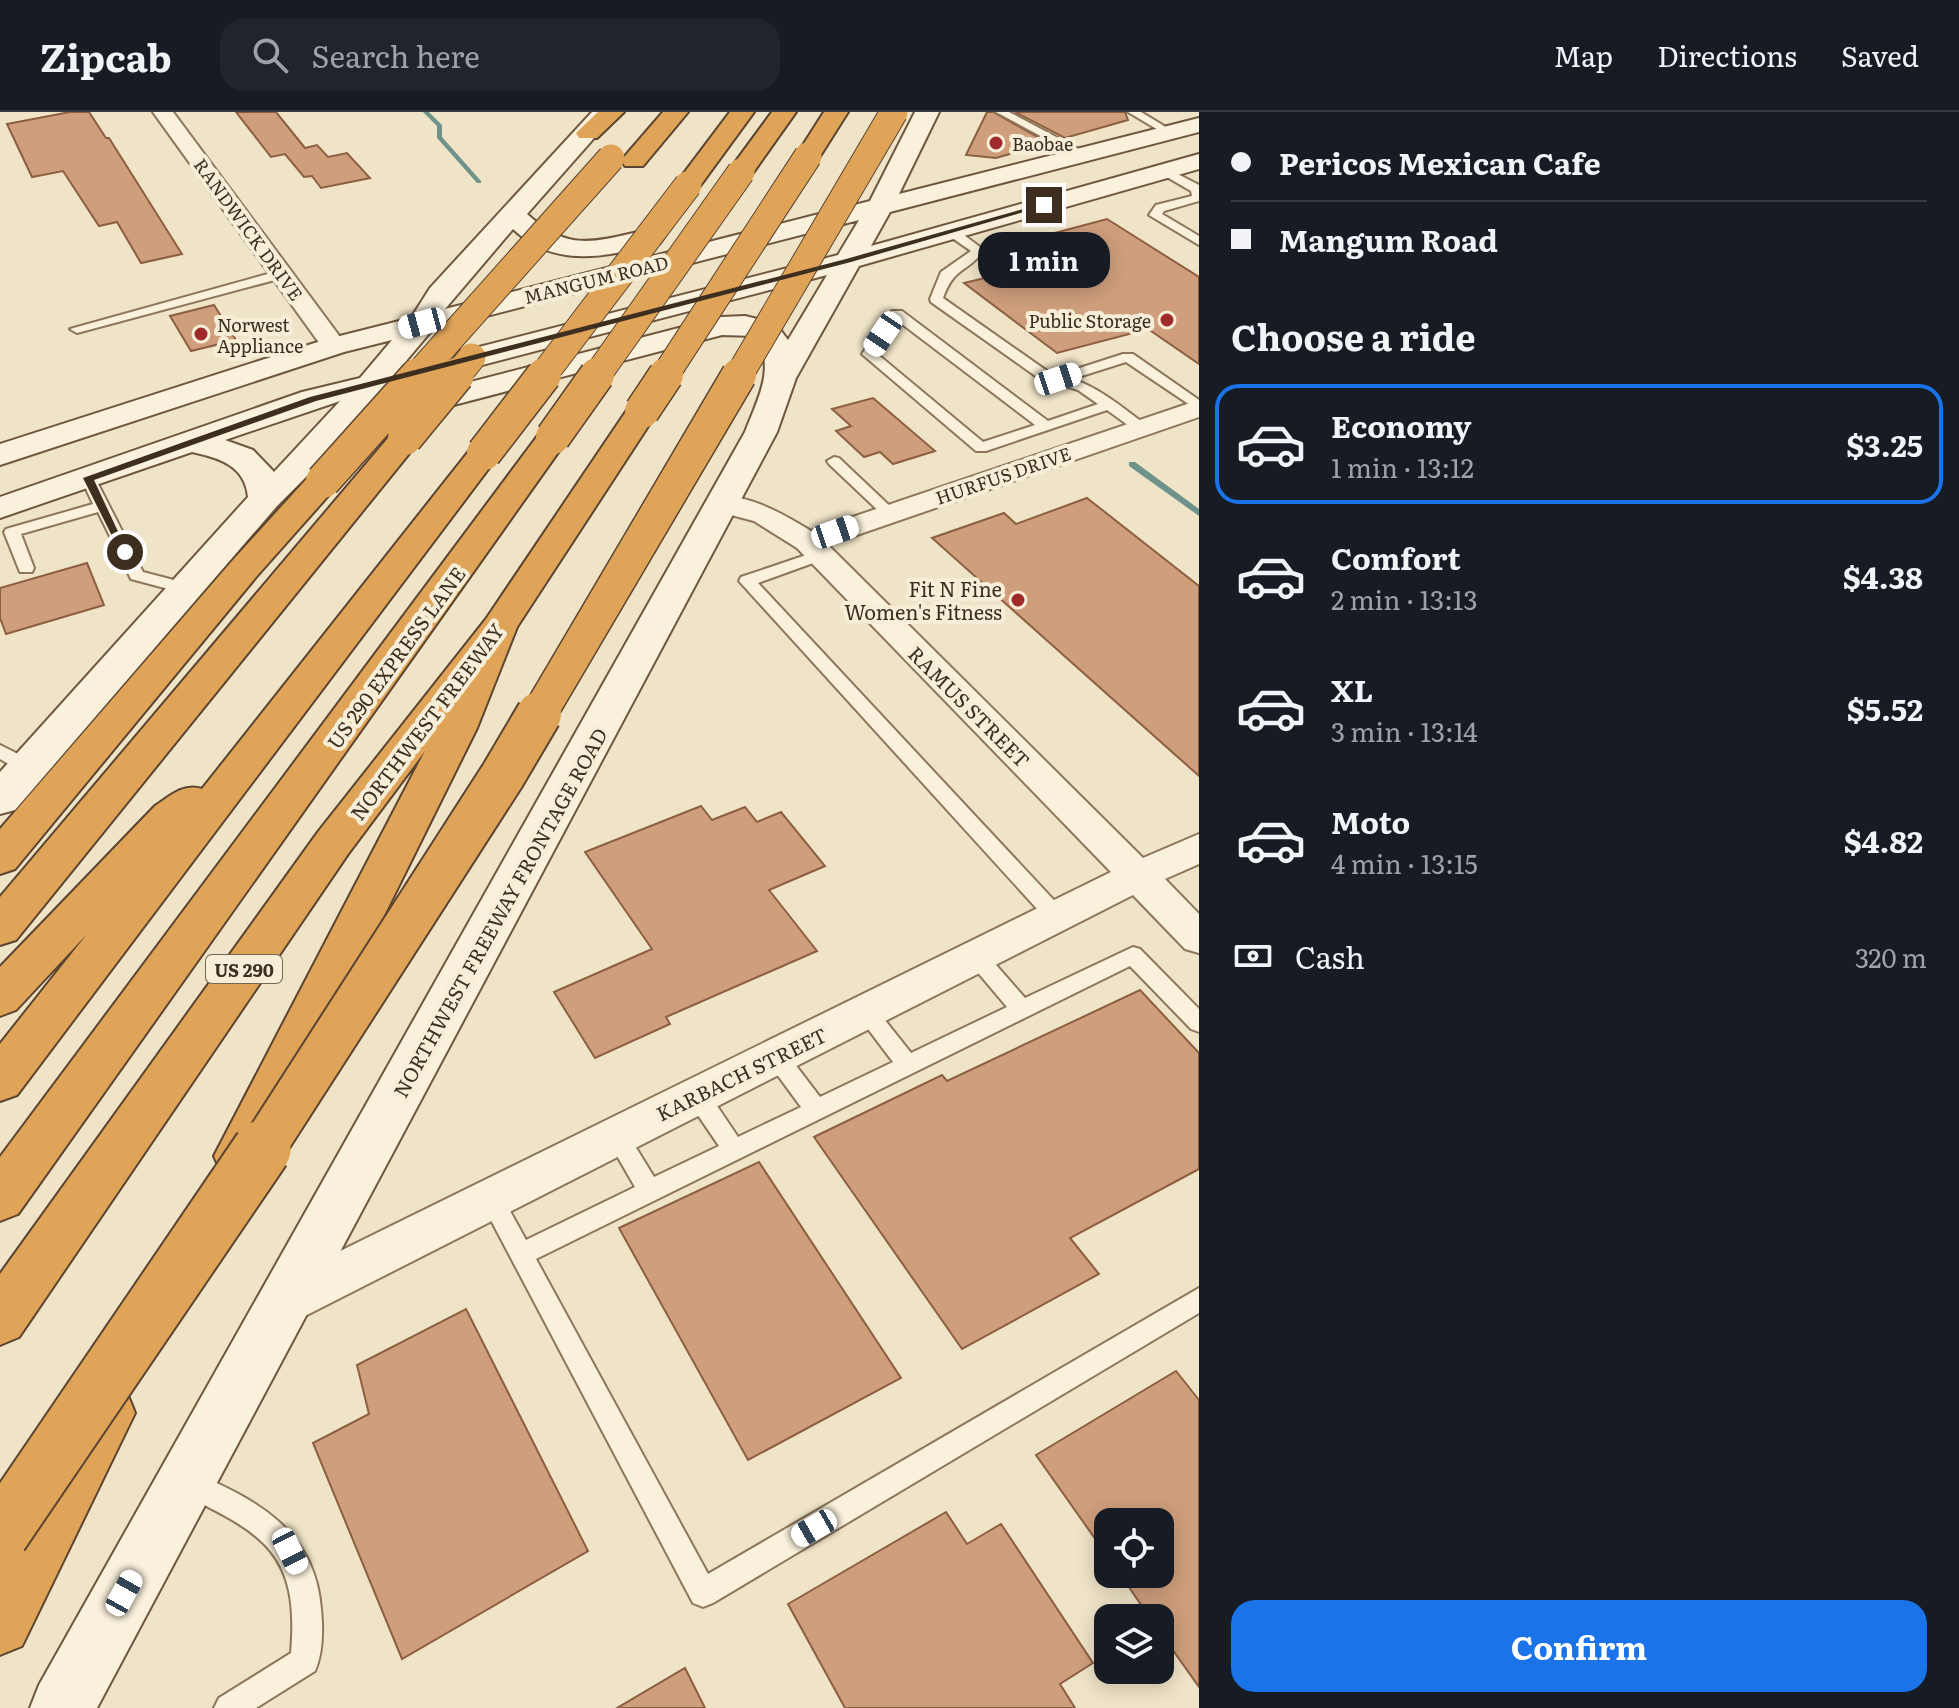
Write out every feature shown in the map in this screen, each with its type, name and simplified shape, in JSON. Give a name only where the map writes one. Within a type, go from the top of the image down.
[{"type":"highway","points":[[588,133],[612,112]]},
{"type":"highway","points":[[0,858],[244,569],[322,463],[650,112]]},
{"type":"highway","points":[[0,928],[676,112]]},
{"type":"highway","points":[[0,1080],[249,760],[742,112]]},
{"type":"highway","name":"US 290 EXPRESS LANE","points":[[0,1198],[553,437],[784,112]]},
{"type":"highway","name":"NORTHWEST FREEWAY","points":[[0,1319],[333,843],[499,627],[836,112]]},
{"type":"highway","points":[[0,1534],[241,1181],[503,775],[894,112]]},
{"type":"highway","points":[[0,1624],[457,728],[499,627]]},
{"type":"highway","points":[[0,997],[170,817],[249,760]]},
{"type":"main road","points":[[322,463],[372,383],[422,323],[440,294],[514,216],[605,112]]},
{"type":"main road","name":"NORTHWEST FREEWAY FRONTAGE ROAD","points":[[62,1708],[761,432],[781,378],[880,207],[915,163],[927,112]]},
{"type":"main road","name":"MANGUM ROAD","points":[[0,455],[334,346],[1199,125]]},
{"type":"main road","points":[[1137,140],[1182,166]]},
{"type":"main road","points":[[514,216],[532,235],[555,247],[579,250],[609,247],[819,197],[867,184],[915,163],[976,182]]},
{"type":"main road","points":[[4,516],[95,492],[191,442],[313,399],[848,261],[1182,166]]},
{"type":"main road","points":[[0,799],[14,759],[187,589],[265,499],[414,405],[721,326],[745,325],[765,329],[777,346],[781,378]]},
{"type":"main road","points":[[191,442],[222,449],[250,462],[265,482],[265,499]]},
{"type":"street","name":"RANDWICK DRIVE","points":[[163,112],[334,346]]},
{"type":"street","name":"HURFUS DRIVE","points":[[814,548],[890,514],[1199,408]]},
{"type":"street","name":"RAMUS STREET","points":[[722,504],[764,515],[814,548],[1199,938]]},
{"type":"street","name":"KARBACH STREET","points":[[285,1302],[1056,916],[1199,848]]},
{"type":"lane","points":[[1001,112],[1082,154]]},
{"type":"lane","points":[[1133,112],[1169,132]]},
{"type":"lane","points":[[1182,166],[1197,189],[1198,198],[1160,208],[1155,215],[1199,241]]},
{"type":"lane","points":[[952,232],[978,250],[972,258],[945,275],[936,299],[1042,374],[1083,387],[1141,428]]},
{"type":"lane","points":[[77,329],[282,274]]},
{"type":"lane","points":[[1046,426],[897,314],[869,354],[981,448],[1109,405]]},
{"type":"lane","points":[[1058,379],[1128,357],[1199,408]]},
{"type":"lane","points":[[834,461],[890,514]]},
{"type":"lane","points":[[95,492],[137,575],[187,589]]},
{"type":"lane","points":[[4,516],[26,568]]},
{"type":"lane","points":[[814,548],[747,581],[1056,916]]},
{"type":"lane","points":[[521,1254],[1133,955],[1191,1002],[1199,1023]]},
{"type":"lane","points":[[976,956],[1022,1009]]},
{"type":"lane","points":[[866,1011],[908,1065]]},
{"type":"lane","points":[[776,1056],[816,1110]]},
{"type":"lane","points":[[697,1095],[734,1150]]},
{"type":"lane","points":[[616,1135],[650,1191]]},
{"type":"lane","points":[[491,1198],[703,1593],[1199,1300]]},
{"type":"lane","points":[[185,1482],[234,1504],[267,1526],[290,1551],[306,1584],[310,1624],[305,1661],[229,1708]]},
{"type":"building","points":[[70,112],[89,112],[109,138],[182,254],[141,263],[117,222],[99,226],[63,171],[32,177],[7,124]]},
{"type":"building","points":[[236,112],[276,112],[305,148],[317,145],[328,157],[347,153],[370,178],[321,188],[312,176],[304,177],[285,154],[271,157]]},
{"type":"building","points":[[987,112],[993,112],[1048,143],[996,158],[966,155]]},
{"type":"building","points":[[1015,112],[1125,112],[1128,120],[1065,138]]},
{"type":"building","points":[[1107,219],[1199,277],[1199,364],[1148,329],[1057,353],[964,283],[1051,262],[1021,242]]},
{"type":"building","points":[[214,305],[236,340],[191,351],[170,316]]},
{"type":"building","points":[[873,398],[935,451],[893,464],[880,452],[864,457],[836,431],[851,426],[832,409]]},
{"type":"building","points":[[1087,498],[1199,586],[1199,776],[932,538],[1004,513],[1016,524]]},
{"type":"building","points":[[87,563],[104,605],[6,634],[0,618],[0,588]]},
{"type":"building","points":[[701,806],[712,820],[745,807],[757,822],[781,812],[825,866],[769,890],[817,951],[666,1017],[670,1024],[595,1058],[554,992],[652,949],[585,852]]},
{"type":"building","points":[[1140,990],[1199,1053],[1199,1169],[1070,1238],[1099,1274],[962,1349],[814,1137],[942,1075],[947,1081]]},
{"type":"building","points":[[759,1162],[901,1378],[748,1460],[619,1228]]},
{"type":"building","points":[[466,1309],[588,1551],[402,1659],[313,1443],[369,1414],[357,1365]]},
{"type":"building","points":[[1176,1371],[1199,1400],[1199,1687],[1174,1652],[1174,1604],[1140,1604],[1130,1588],[1174,1588],[1174,1508],[1094,1508],[1094,1537],[1036,1455]]},
{"type":"building","points":[[946,1512],[967,1544],[1001,1524],[1093,1663],[1060,1684],[1075,1708],[845,1708],[788,1604]]},
{"type":"building","points":[[685,1668],[705,1708],[617,1708]]},
{"type":"waterway","points":[[426,112],[440,126],[439,137],[479,182]]},
{"type":"waterway","points":[[1132,464],[1199,513]]},
{"type":"place","name":"Baobae","points":[[996,143]]},
{"type":"place","name":"Public Storage","points":[[1167,320]]},
{"type":"place","name":"Norwest Appliance","points":[[201,334]]},
{"type":"place","name":"Fit N Fine Women's Fitness","points":[[1018,600]]},
{"type":"route","points":[[125,552],[88,478],[313,399],[848,261],[1044,205]]}]
